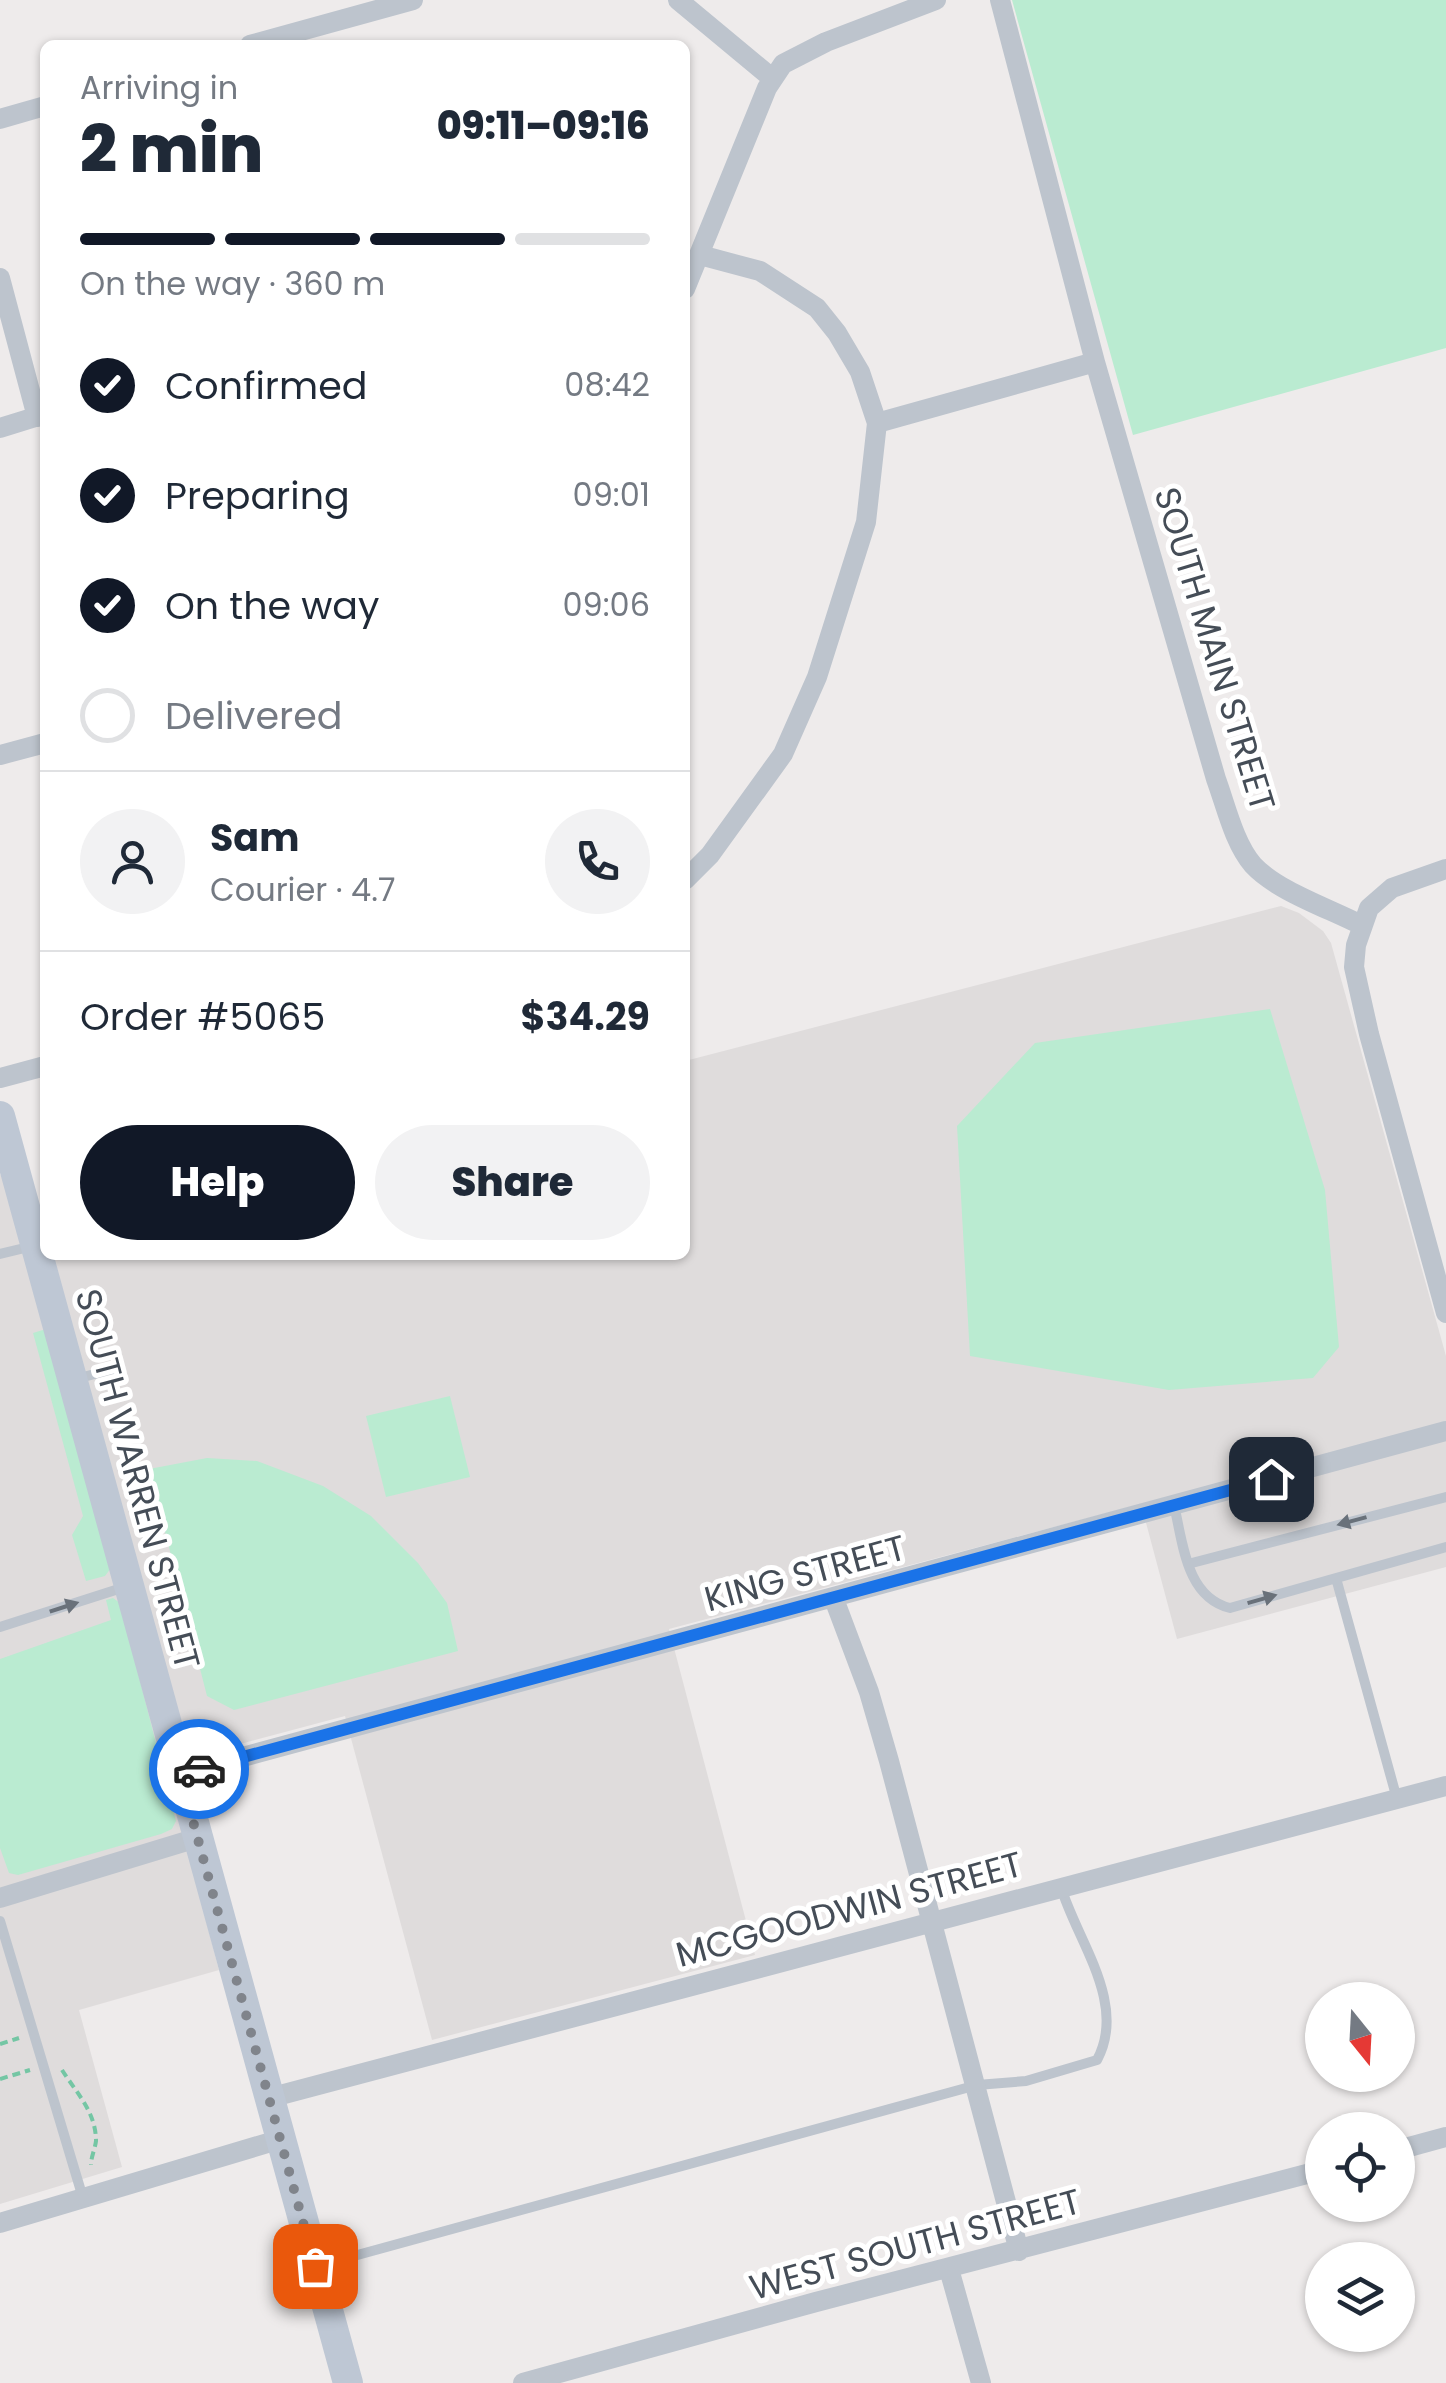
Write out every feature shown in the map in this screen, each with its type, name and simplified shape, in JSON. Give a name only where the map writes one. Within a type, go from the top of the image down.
[{"type":"street","points":[[268,40],[413,0]]},
{"type":"street","points":[[678,0],[773,78]]},
{"type":"street","points":[[690,277],[773,78],[783,64],[826,42],[936,0]]},
{"type":"street","name":"SOUTH MAIN STREET","points":[[1000,0],[1095,362],[1216,779],[1240,842],[1251,863],[1281,889],[1309,898],[1361,926]]},
{"type":"street","points":[[0,119],[40,107]]},
{"type":"street","points":[[690,875],[710,855],[783,754],[817,677],[866,522],[877,423],[860,372],[817,308],[760,271],[700,254]]},
{"type":"street","points":[[0,278],[40,413]]},
{"type":"street","points":[[877,423],[1095,362]]},
{"type":"street","points":[[0,428],[40,416]]},
{"type":"street","points":[[0,755],[40,744]]},
{"type":"street","points":[[1446,869],[1392,888],[1369,908],[1361,926],[1354,967],[1446,1313]]},
{"type":"street","points":[[0,1078],[40,1067]]},
{"type":"street","name":"SOUTH WARREN STREET","points":[[0,1116],[348,2383]]},
{"type":"street","name":"KING STREET","points":[[180,1774],[834,1600],[1446,1431]]},
{"type":"street","points":[[834,1600],[874,1710],[1020,2251]]},
{"type":"street","name":"MCGOODWIN STREET","points":[[269,2098],[1446,1786]]},
{"type":"street","points":[[0,1898],[196,1838]]},
{"type":"street","points":[[1415,2145],[1446,2136]]},
{"type":"street","points":[[0,2223],[280,2139]]},
{"type":"street","name":"WEST SOUTH STREET","points":[[524,2383],[1305,2175]]},
{"type":"street","points":[[949,2269],[981,2383]]},
{"type":"lane","points":[[0,1254],[35,1245]]},
{"type":"lane","points":[[72,1380],[113,1369]]},
{"type":"lane","points":[[1188,1564],[1446,1496]]},
{"type":"lane","points":[[1174,1505],[1192,1577],[1214,1604],[1230,1608],[1446,1547]]},
{"type":"lane","points":[[1336,1578],[1397,1799]]},
{"type":"lane","points":[[0,1627],[129,1586]]},
{"type":"lane","points":[[315,2266],[977,2086],[1026,2081],[1098,2060],[1105,2012],[1100,1985],[1061,1886]]},
{"type":"lane","points":[[0,1922],[83,2198]]},
{"type":"path","points":[[59,2062],[85,2101],[96,2144],[90,2162],[93,2172]]},
{"type":"shaded area","points":[[1281,906],[1299,913],[1323,931],[1331,943],[1446,1356],[1446,1567],[1177,1639],[1141,1504],[669,1629],[755,1955],[432,2040],[345,1716],[165,1764],[219,1970],[79,2010],[122,2167],[0,2204],[0,1174],[40,1246],[40,1260],[690,1260],[690,1060]]},
{"type":"green space","points":[[1012,0],[1446,0],[1446,348],[1133,435]]},
{"type":"green space","points":[[1270,1009],[1325,1190],[1339,1347],[1313,1378],[1169,1390],[970,1356],[957,1126],[1035,1043]]},
{"type":"green space","points":[[46,1329],[111,1568],[105,1576],[86,1581],[72,1535],[83,1516],[33,1333]]},
{"type":"green space","points":[[450,1396],[470,1477],[386,1497],[366,1416]]},
{"type":"green space","points":[[207,1458],[257,1461],[323,1486],[371,1516],[418,1563],[447,1603],[458,1651],[234,1710],[207,1696],[149,1469]]},
{"type":"green space","points":[[113,1598],[120,1603],[176,1821],[172,1829],[161,1834],[18,1875],[9,1873],[0,1848],[0,1659],[111,1620],[106,1600]]},
{"type":"way so far","points":[[199,1769],[180,1774],[315,2266]]},
{"type":"route","points":[[199,1769],[1271,1479]]}]
